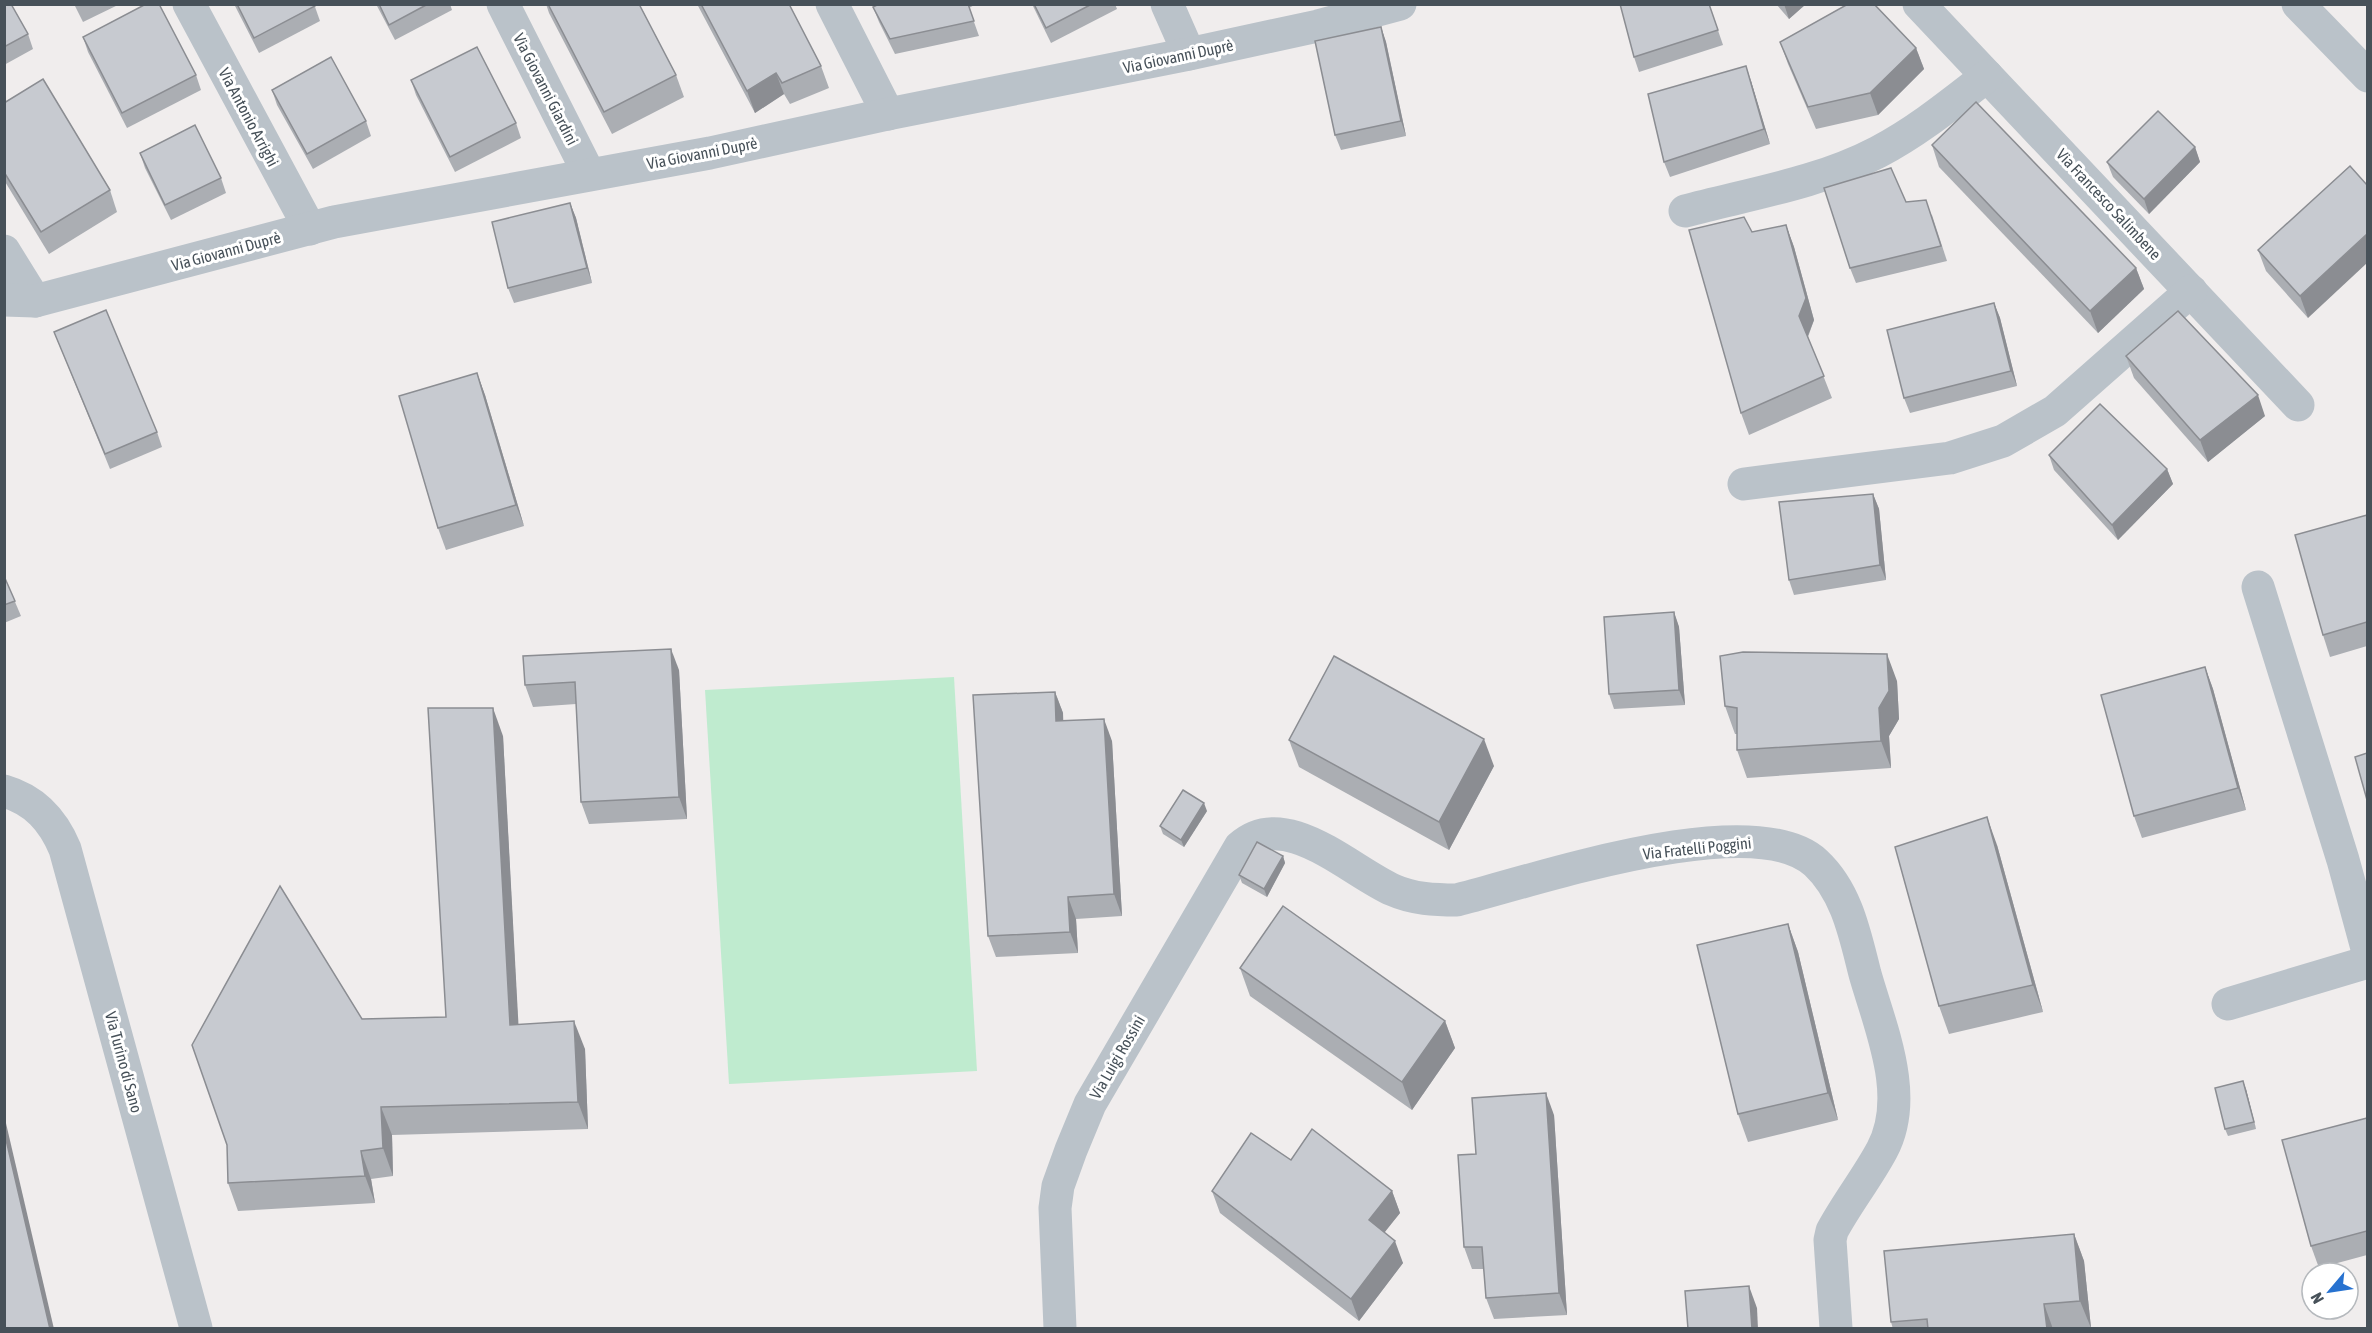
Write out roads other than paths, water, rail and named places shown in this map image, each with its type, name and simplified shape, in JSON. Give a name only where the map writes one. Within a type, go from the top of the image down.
[{"type":"street","name":"Via Antonio Arrighi","points":[[189,4],[310,229]]},
{"type":"street","name":"Via Giovanni Giardini","points":[[503,4],[589,174]]},
{"type":"street","points":[[832,4],[888,114]]},
{"type":"street","points":[[1167,4],[1189,54]]},
{"type":"street","name":"Via Francesco Salimbene","points":[[1919,4],[2298,405]]},
{"type":"street","points":[[2298,4],[2367,76]]},
{"type":"street","name":"Via Giovanni Duprè","points":[[20,301],[310,229],[589,174],[710,153],[888,114],[1189,54],[1384,7]]},
{"type":"street","points":[[1685,211],[1820,176],[1856,162],[1917,129],[1987,76]]},
{"type":"street","points":[[4,251],[20,301]]},
{"type":"street","points":[[1744,484],[1950,458],[2003,441],[2055,411],[2191,291]]},
{"type":"street","points":[[2258,587],[2343,860],[2367,952]]},
{"type":"street","name":"Via Turino di Sano","points":[[4,791],[34,804],[54,828],[65,849],[196,1329]]},
{"type":"street","name":"Via Luigi Rossini","points":[[1060,1329],[1055,1208],[1058,1186],[1085,1113],[1240,847],[1248,839],[1276,831]]},
{"type":"street","name":"Via Fratelli Poggini","points":[[1276,831],[1312,844],[1396,891],[1436,900],[1457,900],[1631,855],[1713,843],[1755,841],[1786,846],[1816,863],[1836,888],[1851,922],[1890,1062],[1893,1088],[1891,1120],[1883,1147],[1832,1231],[1830,1240],[1836,1329]]},
{"type":"street","points":[[2228,1004],[2367,962]]}]
